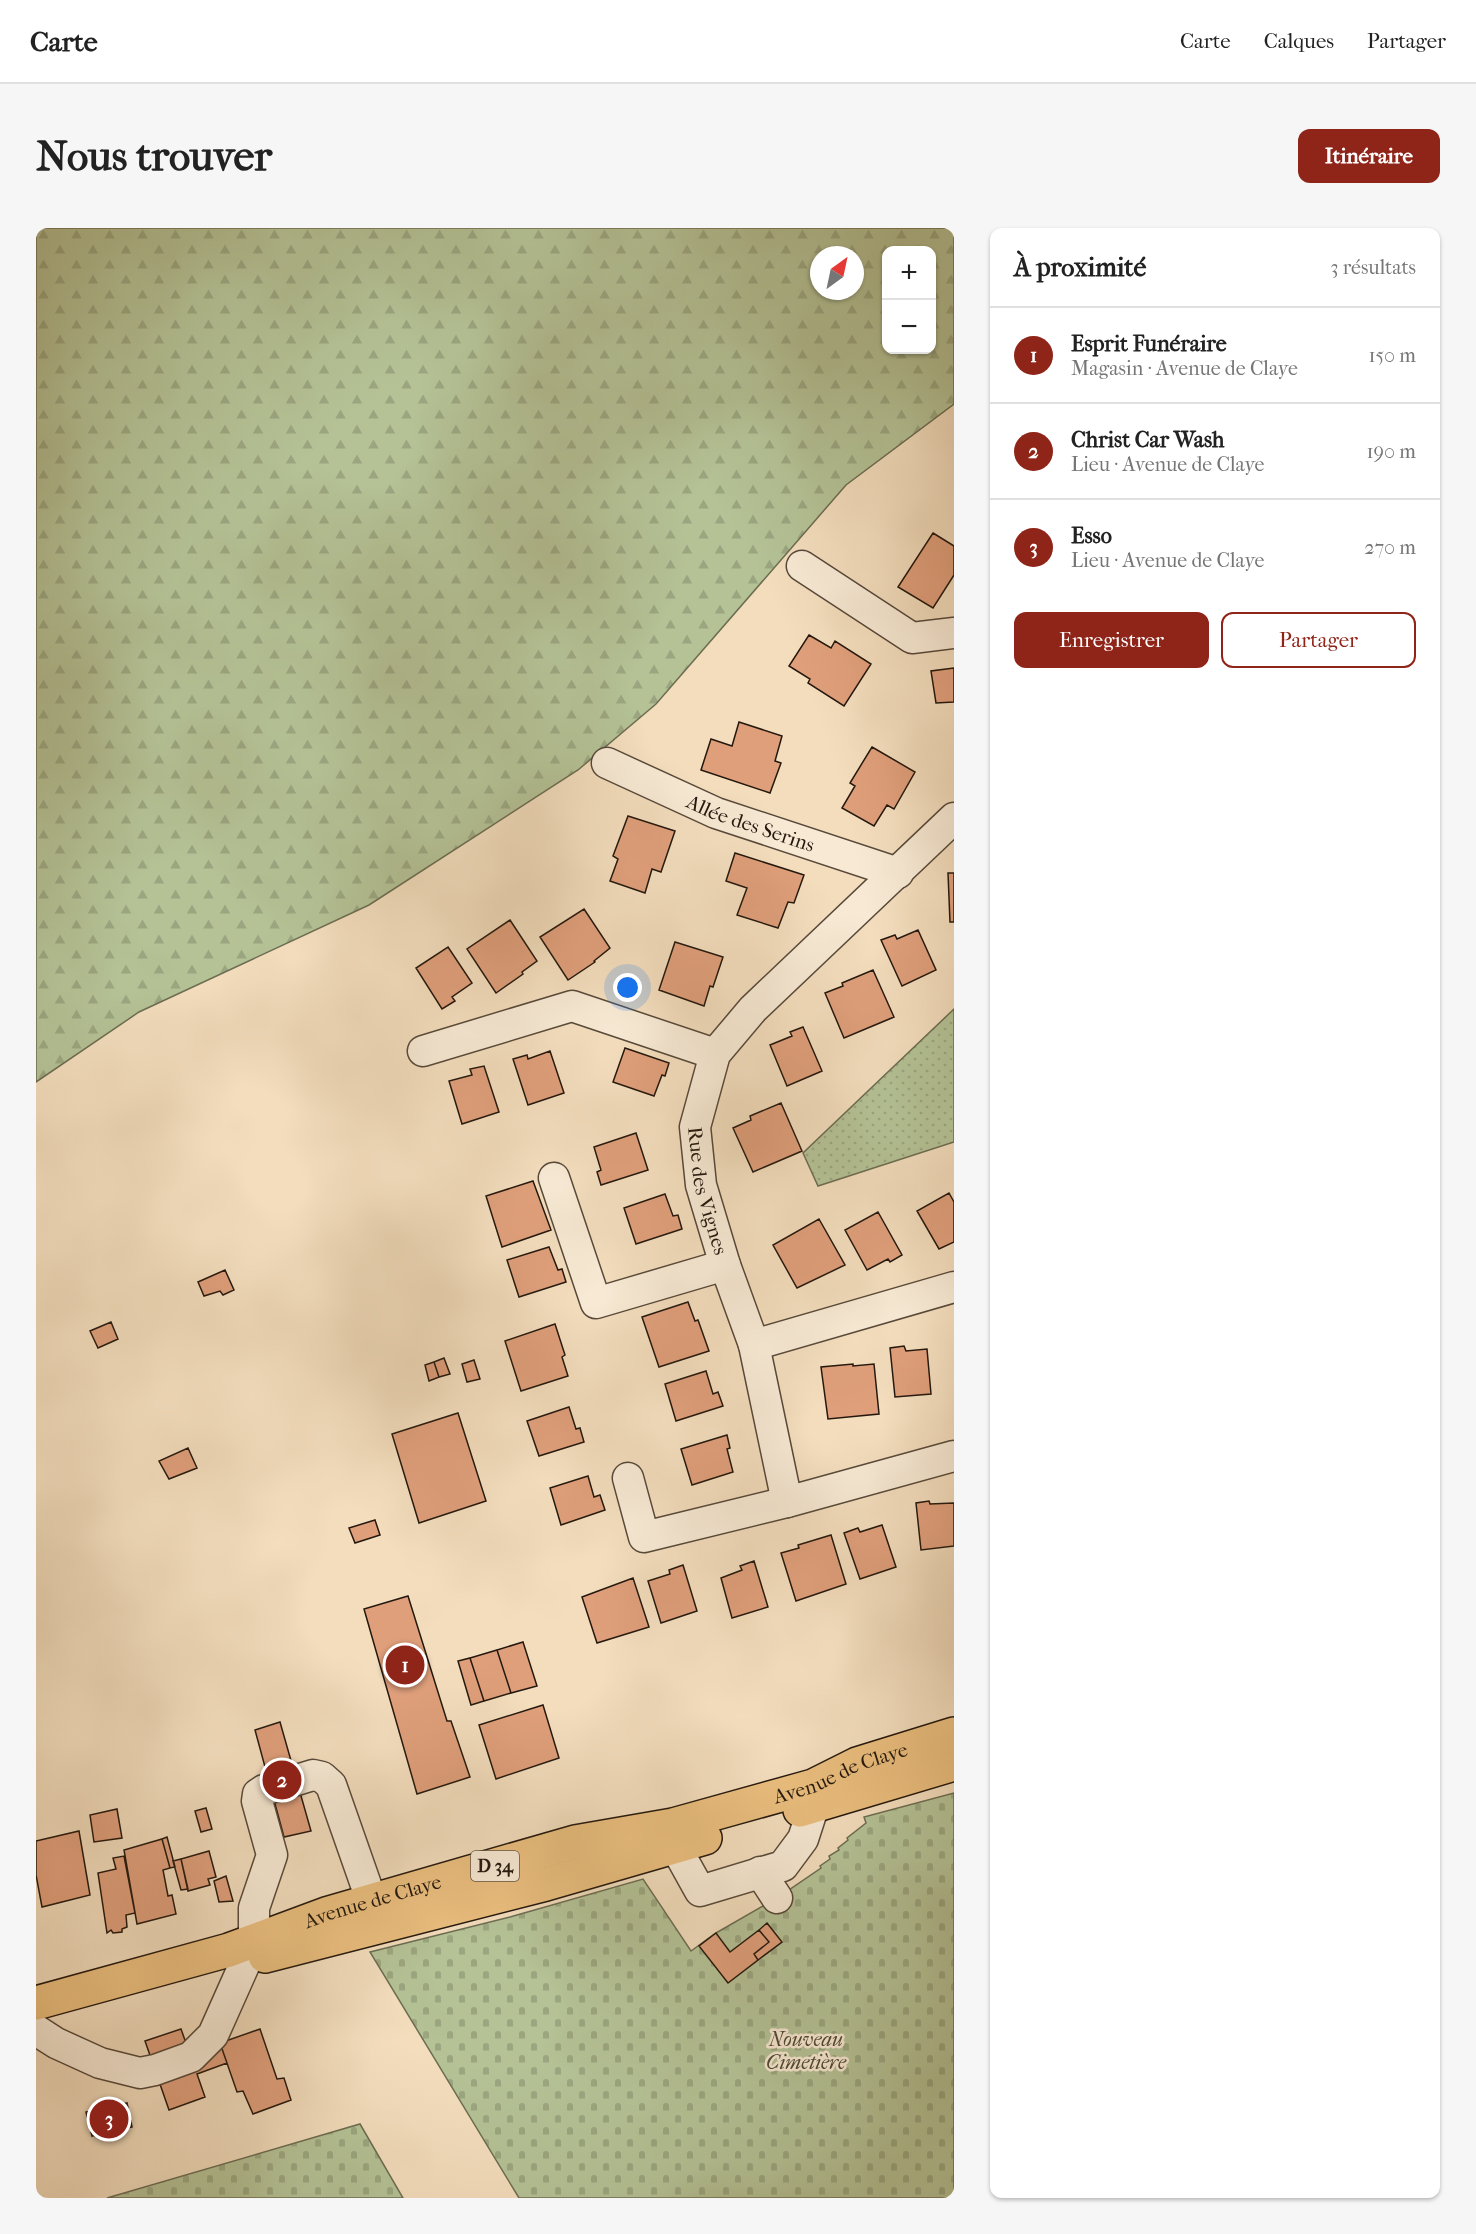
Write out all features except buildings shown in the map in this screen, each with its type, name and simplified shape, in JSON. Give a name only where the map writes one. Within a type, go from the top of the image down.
[{"type":"main road","name":"Avenue de Claye","points":[[36,2017],[250,1951],[329,1913],[574,1842],[673,1825],[813,1786],[857,1764],[954,1734]]},
{"type":"main road","name":"Avenue de Claye","points":[[36,2003],[230,1950],[250,1951],[313,1944],[518,1903],[675,1846],[954,1764]]},
{"type":"street","points":[[802,566],[912,638],[954,633]]},
{"type":"street","name":"Allée des Serins","points":[[607,763],[716,813],[898,873]]},
{"type":"street","name":"Rue des Vignes","points":[[787,1502],[754,1345],[701,1185],[695,1126],[715,1054],[753,1009],[954,818]]},
{"type":"street","points":[[423,1051],[572,1006],[715,1054]]},
{"type":"street","points":[[554,1178],[596,1303],[726,1265]]},
{"type":"street","points":[[754,1345],[954,1287]]},
{"type":"street","points":[[628,1478],[644,1537],[787,1502],[954,1456]]},
{"type":"street","points":[[36,2030],[56,2043],[100,2063],[141,2073],[191,2057],[213,2035],[250,1951],[254,1908],[272,1855],[257,1801],[258,1794],[264,1790],[313,1775],[322,1777],[331,1785],[372,1902]]},
{"type":"street","points":[[675,1846],[700,1891],[783,1866],[803,1839],[814,1805]]},
{"type":"street","points":[[313,1944],[312,1939],[321,1927],[454,1890],[476,1872]]},
{"type":"street","points":[[760,1872],[777,1898]]},
{"type":"green space","points":[[36,228],[954,228],[954,404],[846,485],[656,704],[578,770],[369,905],[139,1012],[36,1082]]},
{"type":"green space","points":[[954,1009],[954,1142],[818,1186],[803,1153]]},
{"type":"green space","name":"Nouveau Cimetière","points":[[954,1793],[954,2198],[519,2198],[370,1952],[510,1917],[643,1879],[691,1951],[821,1868],[820,1866],[830,1859],[829,1856],[839,1850],[838,1848],[848,1840],[847,1838],[866,1823],[864,1817]]},
{"type":"green space","points":[[360,2124],[403,2198],[107,2198]]},
{"type":"place","name":"Esprit Funéraire","points":[[405,1665]]},
{"type":"place","name":"Christ Car Wash","points":[[282,1780]]},
{"type":"place","name":"Esso","points":[[109,2119]]}]
